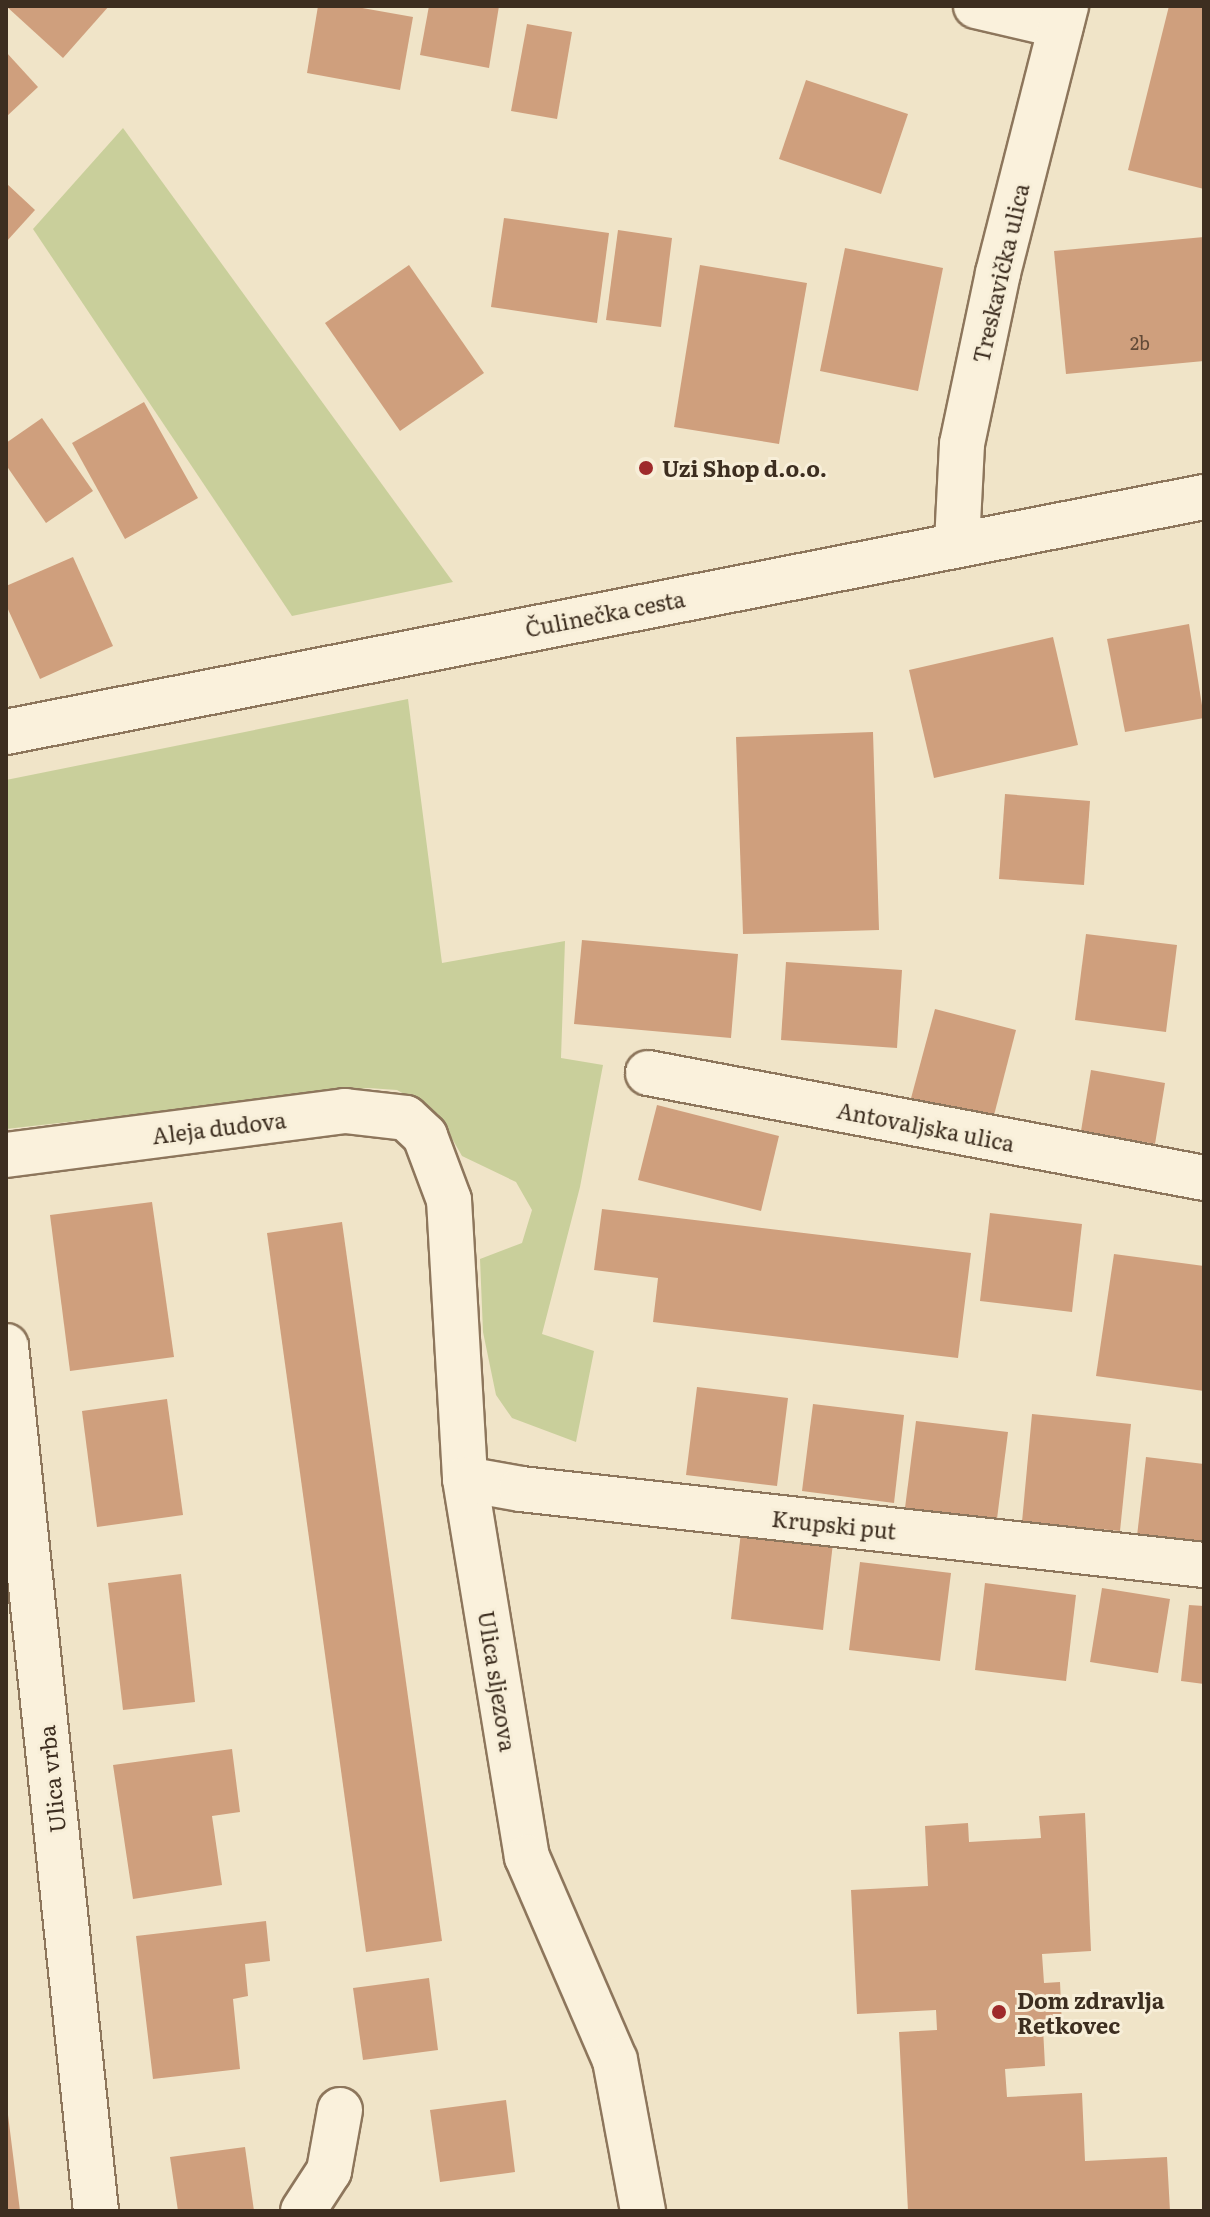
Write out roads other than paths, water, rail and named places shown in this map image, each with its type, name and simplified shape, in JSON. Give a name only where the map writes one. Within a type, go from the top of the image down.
[{"type":"street","points":[[976,6],[1063,16]]},
{"type":"street","name":"Treskavička ulica","points":[[957,543],[962,444],[998,273],[1063,16]]},
{"type":"street","name":"Čulinečka cesta","points":[[6,732],[957,543],[1204,497]]},
{"type":"street","name":"Antovaljska ulica","points":[[648,1073],[1204,1178]]},
{"type":"street","name":"Aleja dudova","points":[[6,1155],[345,1111],[406,1118],[425,1136]]},
{"type":"street","name":"Ulica sljezova","points":[[425,1136],[449,1200],[465,1479],[527,1857],[615,2060],[643,2211]]},
{"type":"street","name":"Ulica vrba","points":[[6,1346],[96,2211]]},
{"type":"street","name":"Krupski put","points":[[465,1479],[521,1489],[1204,1565]]},
{"type":"street","points":[[303,2211],[329,2171],[340,2110]]},
{"type":"place","name":"Uzi Shop d.o.o.","points":[[646,468]]},
{"type":"place","name":"Dom zdravlja Retkovec","points":[[999,2012]]}]
